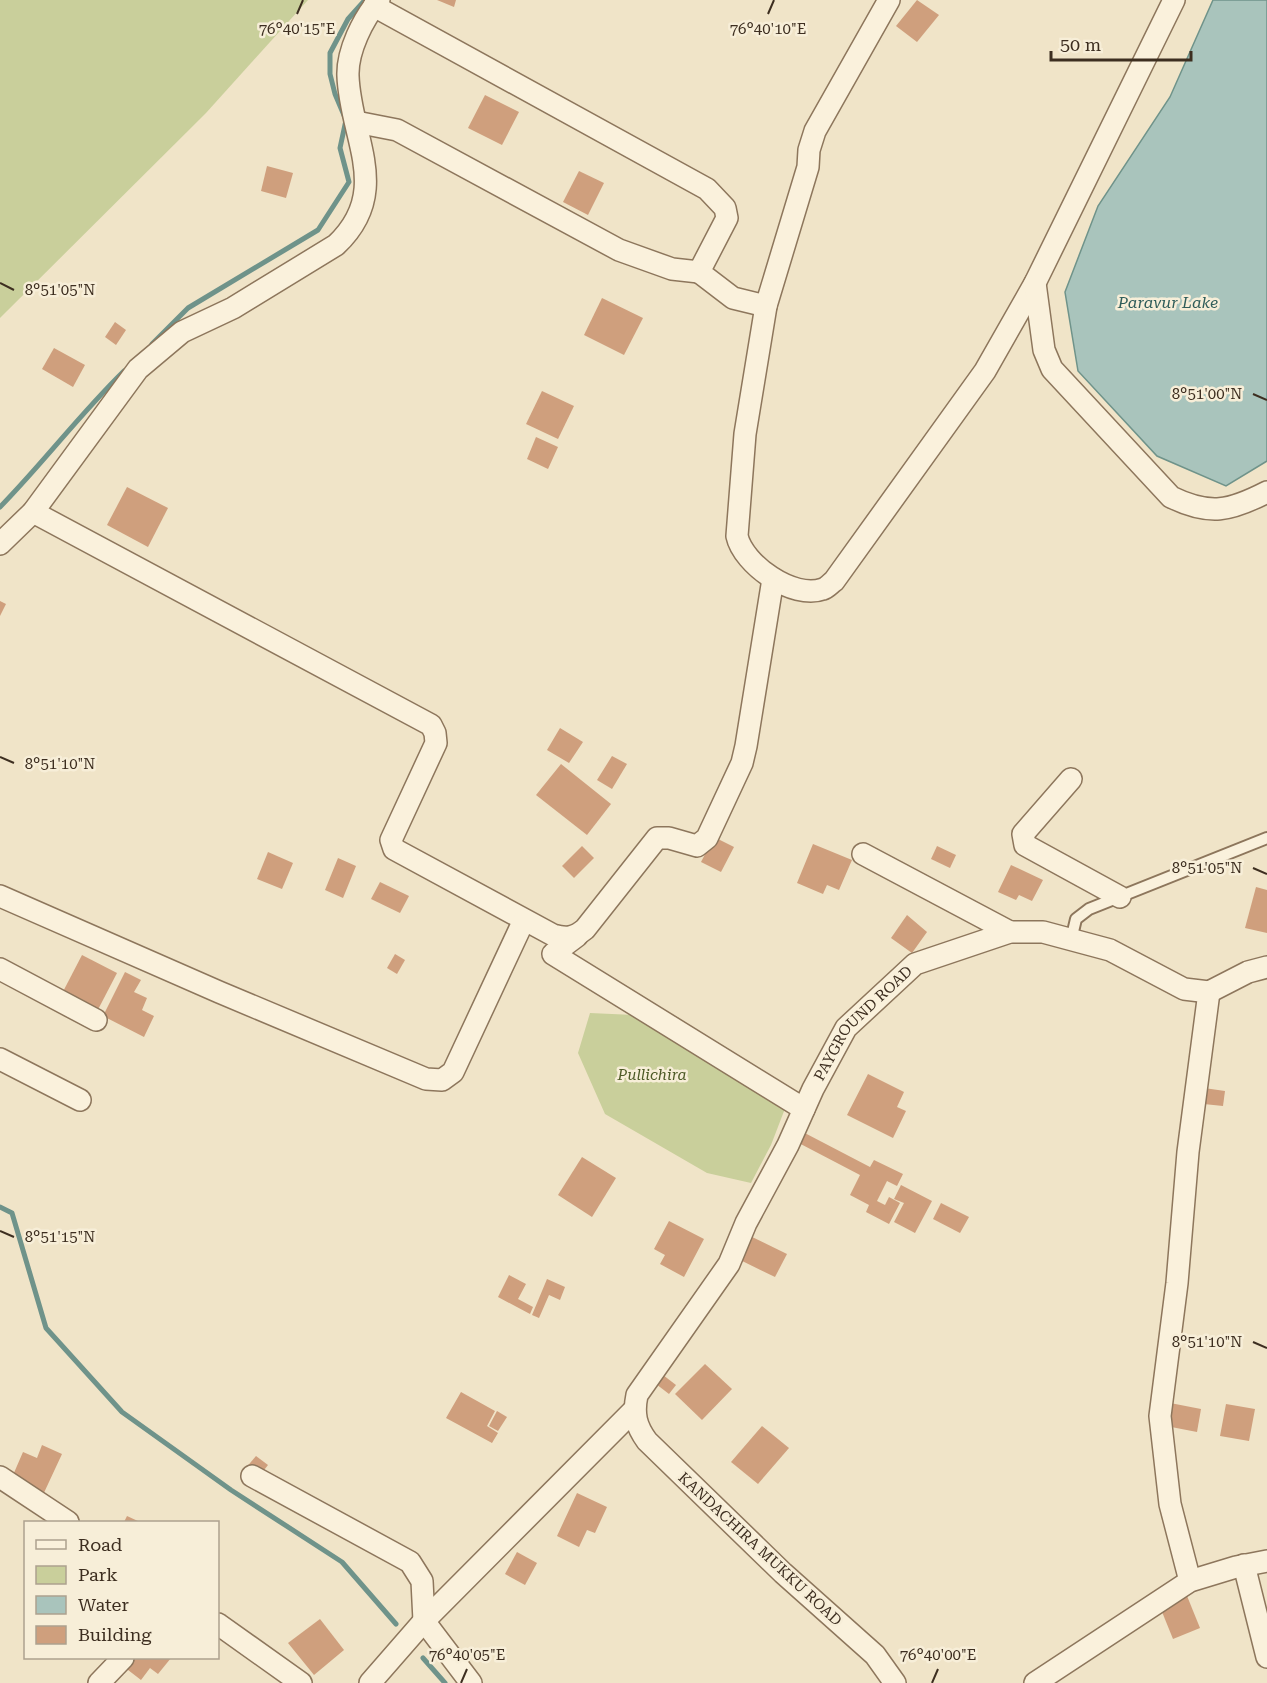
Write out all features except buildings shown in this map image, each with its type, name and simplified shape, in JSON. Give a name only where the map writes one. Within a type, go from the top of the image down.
[{"type":"street","points":[[889,0],[815,132],[808,167],[766,306],[745,434],[737,536],[739,548],[773,579],[804,591],[823,589],[834,580],[985,371],[1035,283],[1174,0]]},
{"type":"street","points":[[0,544],[33,512],[138,369],[182,332],[233,308],[336,245],[350,232],[359,217],[364,191],[363,149],[348,74],[353,47],[376,3],[707,189],[725,208],[727,218],[699,272]]},
{"type":"street","points":[[356,122],[397,130],[619,250],[672,269],[699,272],[733,298],[766,306]]},
{"type":"street","points":[[1035,283],[1040,332],[1052,369],[1171,497],[1194,508],[1220,510],[1240,506],[1267,492]]},
{"type":"street","points":[[33,512],[431,725],[435,733],[435,743],[391,840],[394,849],[553,935],[566,939],[577,936]]},
{"type":"street","points":[[773,579],[742,763],[707,838],[697,846],[669,838],[657,838],[577,936],[553,954],[804,1109]]},
{"type":"street","points":[[1071,779],[1023,834],[1025,845],[1120,897]]},
{"type":"street","points":[[863,854],[1010,932]]},
{"type":"street","points":[[0,896],[426,1079],[442,1080],[453,1072],[524,920]]},
{"type":"street","name":"PAYGROUND ROAD","points":[[634,1410],[637,1395],[646,1379],[729,1264],[746,1223],[846,1028],[915,964],[1010,932],[1043,932],[1110,950],[1184,989],[1209,992]]},
{"type":"street","points":[[1190,1581],[1170,1504],[1160,1416],[1177,1283],[1188,1152],[1209,992],[1248,972],[1267,967]]},
{"type":"street","points":[[0,969],[96,1020]]},
{"type":"street","points":[[0,1059],[80,1100]]},
{"type":"street","points":[[370,1683],[424,1622],[634,1410]]},
{"type":"street","name":"KANDACHIRA MUKKU ROAD","points":[[634,1410],[638,1429],[647,1441],[783,1573],[875,1655],[895,1683]]},
{"type":"street","points":[[252,1476],[410,1562],[422,1581],[424,1622],[471,1683]]},
{"type":"street","points":[[0,1477],[67,1521]]},
{"type":"street","points":[[1035,1683],[1190,1581],[1244,1565],[1267,1561]]},
{"type":"street","points":[[1244,1565],[1267,1657]]},
{"type":"street","points":[[219,1625],[301,1683]]},
{"type":"street","points":[[99,1683],[122,1659]]},
{"type":"lane","points":[[1071,940],[1076,919],[1089,909],[1267,838]]},
{"type":"green space","points":[[0,0],[308,0],[206,113],[0,318]]},
{"type":"green space","name":"Pullichira","points":[[590,1013],[678,1017],[704,1044],[786,1106],[771,1145],[751,1183],[707,1173],[605,1114],[578,1053]]},
{"type":"water","name":"Paravur Lake","points":[[1213,0],[1267,0],[1267,461],[1226,486],[1157,456],[1078,371],[1065,292],[1098,206],[1170,97]]},
{"type":"waterway","points":[[152,344],[188,308],[318,230],[349,182],[340,148],[346,120],[335,94],[330,74],[330,53],[348,19],[365,0]]},
{"type":"waterway","points":[[0,507],[124,371]]},
{"type":"waterway","points":[[0,1207],[12,1213],[46,1328],[122,1412],[231,1490],[342,1562],[396,1624]]},
{"type":"waterway","points":[[423,1658],[445,1683]]}]
